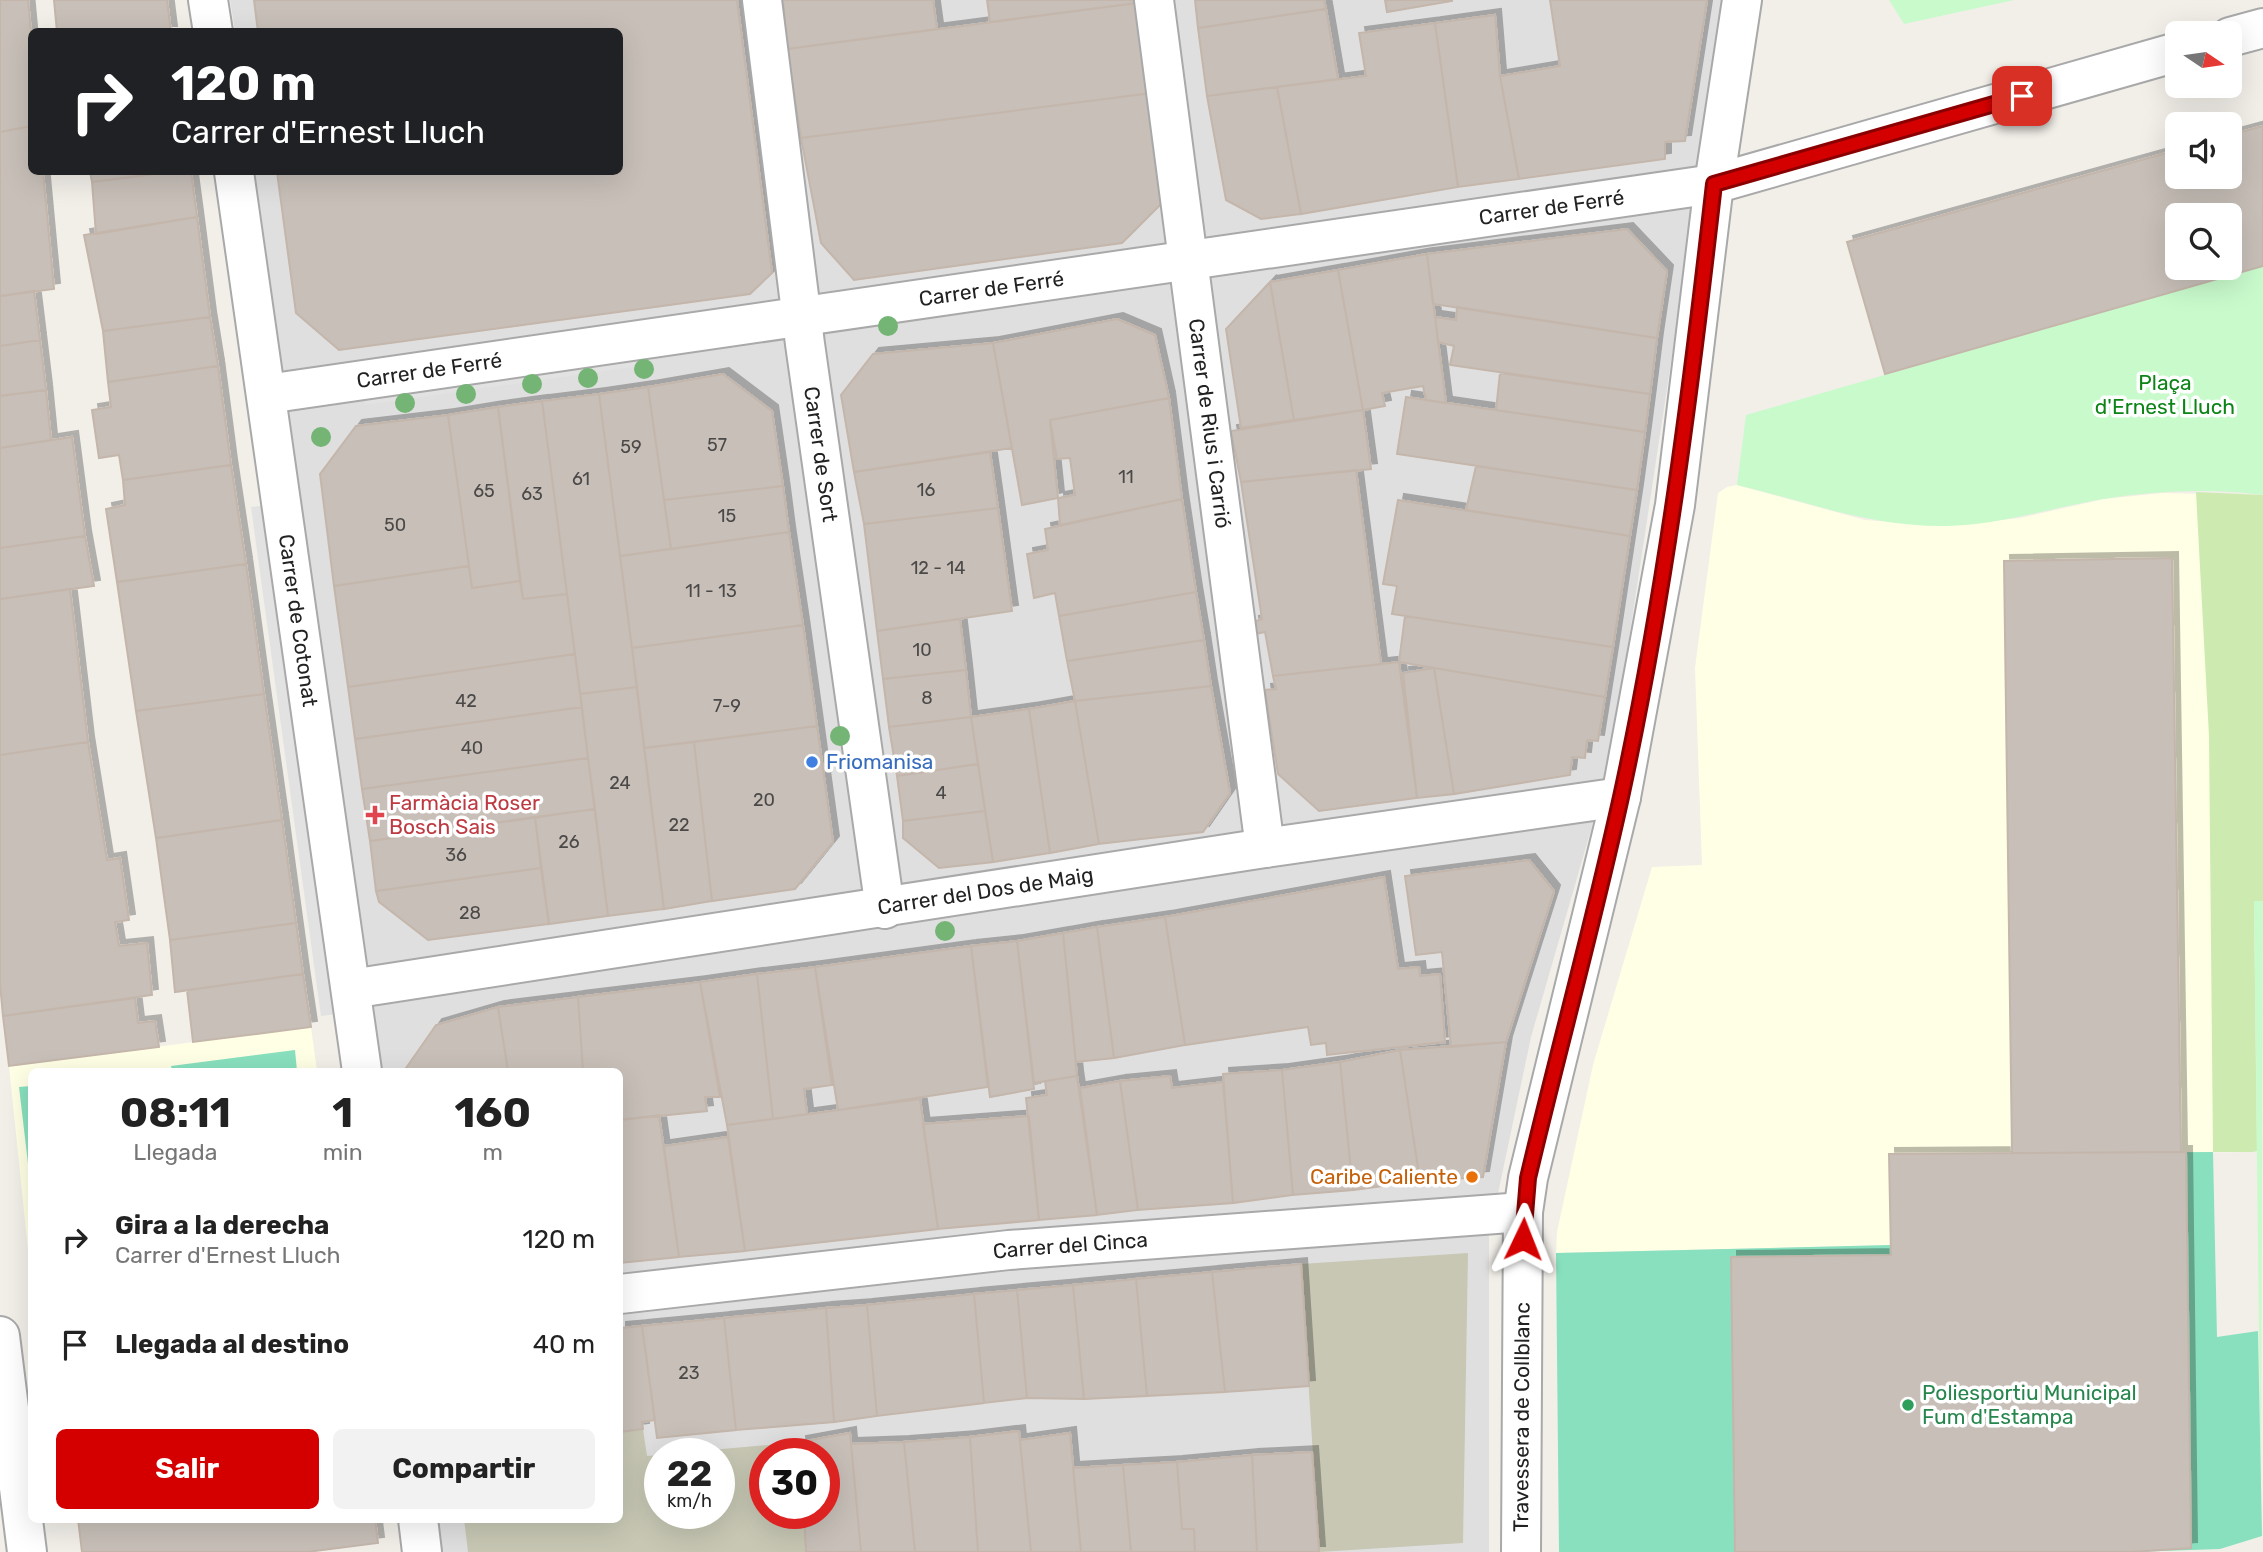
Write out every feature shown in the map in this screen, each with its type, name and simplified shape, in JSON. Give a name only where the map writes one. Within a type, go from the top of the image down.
[{"type":"street","points":[[208,0],[212,28]]},
{"type":"street","name":"Carrer de Sort","points":[[762,0],[802,314],[885,909]]},
{"type":"street","name":"Carrer de Rius i Carrió","points":[[1154,0],[1190,258],[1265,848]]},
{"type":"street","name":"Travessera de Collblanc","points":[[1521,1552],[1523,1212],[1534,1152],[1621,797],[1675,505],[1714,184],[1742,0]]},
{"type":"street","points":[[2242,34],[2263,28]]},
{"type":"street","name":"Carrer de Ferré","points":[[267,394],[802,314],[1714,184],[2165,55]]},
{"type":"street","name":"Carrer de Cotonat","points":[[234,175],[362,1068]]},
{"type":"street","name":"Carrer del Dos de Maig","points":[[351,989],[885,909],[1265,848],[1621,797]]},
{"type":"street","name":"Carrer del Cinca","points":[[623,1294],[1009,1250],[1523,1212]]},
{"type":"street","points":[[0,1336],[27,1552]]},
{"type":"street","points":[[418,1523],[422,1552]]},
{"type":"shaded area","points":[[230,0],[1726,0],[1610,764],[1531,1037],[1489,1236],[1489,1552],[439,1552],[435,1523],[623,1523],[623,1068],[382,1068],[255,175],[623,175],[623,28],[235,28]]},
{"type":"shaded area","points":[[644,347],[646,365],[365,405],[362,387]]},
{"type":"shaded area","points":[[1737,485],[1865,520],[1947,526],[2020,518],[2104,499],[2162,493],[2263,495],[2236,729],[2253,1152],[1944,1154],[1891,1245],[1556,1253],[1557,1232],[1593,1065],[1652,867],[1702,865],[1695,668],[1718,493]]},
{"type":"shaded area","points":[[276,504],[345,1013],[321,1016],[251,507]]},
{"type":"shaded area","points":[[311,1027],[317,1068],[28,1068],[28,1250],[9,1066]]},
{"type":"shaded area","points":[[1468,1253],[1463,1543],[1319,1552],[1301,1264]]},
{"type":"shaded area","points":[[643,1429],[644,1529],[735,1529],[735,1448],[749,1447],[749,1529],[805,1529],[806,1552],[468,1552],[464,1523],[623,1523],[623,1432]]},
{"type":"green space","points":[[1889,0],[2014,0],[1904,24]]},
{"type":"green space","name":"Plaça d'Ernest Lluch","points":[[2263,266],[2263,495],[2203,491],[2143,494],[2103,499],[1986,523],[1946,526],[1865,518],[1737,485],[1746,415],[2214,280],[2242,280],[2242,272]]},
{"type":"green space","points":[[2196,492],[2263,495],[2263,901],[2254,902],[2257,1151],[2253,1152],[2213,1152],[2209,736]]},
{"type":"green space","points":[[2254,901],[2263,901],[2261,1507]]},
{"type":"green space","points":[[295,1050],[297,1068],[171,1068]]},
{"type":"green space","points":[[28,1086],[28,1164],[19,1087]]},
{"type":"green space","name":"Poliesportiu Municipal Fum d'Estampa","points":[[2213,1152],[2217,1337],[2258,1331],[2262,1536],[2220,1549],[2131,1552],[1559,1552],[1556,1253],[1891,1245],[1889,1154]]},
{"type":"building","points":[[0,0],[28,0],[31,28],[28,28],[28,127],[0,132]]},
{"type":"building","points":[[54,0],[167,0],[170,28],[57,28]]},
{"type":"building","points":[[254,0],[737,0],[772,273],[750,294],[339,350],[296,313],[277,175],[623,175],[623,28],[258,28]]},
{"type":"building","points":[[783,0],[933,0],[937,29],[787,49]]},
{"type":"building","points":[[987,0],[1137,0],[1137,3],[990,22]]},
{"type":"building","points":[[1195,0],[1324,0],[1326,9],[1198,28]]},
{"type":"building","points":[[1385,0],[1452,0],[1452,1],[1387,12]]},
{"type":"building","points":[[1550,0],[1707,0],[1685,141],[1665,142],[1665,159],[1519,179],[1500,76],[1560,66]]},
{"type":"building","points":[[1137,3],[1152,93],[801,138],[787,49]]},
{"type":"building","points":[[1326,9],[1338,79],[1207,96],[1198,28]]},
{"type":"building","points":[[1495,15],[1500,76],[1519,179],[1458,187],[1435,23]]},
{"type":"building","points":[[1435,23],[1458,187],[1301,214],[1277,87],[1366,76],[1359,33]]},
{"type":"building","points":[[1277,87],[1301,214],[1261,219],[1226,200],[1207,96]]},
{"type":"building","points":[[1152,93],[1165,200],[1122,243],[854,280],[821,243],[801,138]]},
{"type":"building","points":[[2263,126],[2263,266],[2242,272],[2242,203],[2165,203],[2165,280],[2214,280],[1885,374],[1847,242],[2165,153],[2165,189],[2242,189],[2242,132]]},
{"type":"building","points":[[28,127],[28,175],[43,175],[54,289],[0,296],[0,132]]},
{"type":"building","points":[[91,175],[147,175],[92,182]]},
{"type":"building","points":[[147,175],[191,175],[197,217],[96,234],[92,182]]},
{"type":"building","points":[[197,217],[210,317],[103,331],[84,235]]},
{"type":"building","points":[[1627,229],[1667,271],[1657,338],[1433,304],[1427,254]]},
{"type":"building","points":[[1427,254],[1446,403],[1426,400],[1423,386],[1382,393],[1385,406],[1363,410],[1338,270]]},
{"type":"building","points":[[1338,270],[1363,410],[1294,420],[1270,282]]},
{"type":"building","points":[[1270,282],[1294,420],[1241,428],[1226,329]]},
{"type":"building","points":[[34,291],[40,340],[0,346],[0,296]]},
{"type":"building","points":[[1457,307],[1657,338],[1650,394],[1450,365],[1454,346],[1438,342],[1435,317],[1456,320]]},
{"type":"building","points":[[210,317],[218,366],[108,382],[103,331]]},
{"type":"building","points":[[1117,319],[1155,335],[1169,398],[1050,420],[1058,498],[1022,505],[993,343]]},
{"type":"building","points":[[40,340],[46,390],[0,396],[0,346]]},
{"type":"building","points":[[993,343],[1012,448],[854,472],[841,395],[873,354]]},
{"type":"building","points":[[218,366],[231,465],[123,480],[119,455],[99,458],[92,410],[111,407],[108,382]]},
{"type":"building","points":[[1500,373],[1650,394],[1645,432],[1496,410]]},
{"type":"building","points":[[723,374],[772,411],[783,486],[664,500],[648,387]]},
{"type":"building","points":[[648,387],[671,549],[620,556],[599,394]]},
{"type":"building","points":[[46,390],[51,440],[0,448],[0,396]]},
{"type":"building","points":[[599,394],[637,687],[580,694],[542,401]]},
{"type":"building","points":[[1406,397],[1645,432],[1637,490],[1397,454]]},
{"type":"building","points":[[1169,398],[1182,499],[1060,525],[1058,498],[1075,495],[1070,458],[1057,459],[1050,420]]},
{"type":"building","points":[[542,401],[567,594],[523,599],[498,407]]},
{"type":"building","points":[[498,407],[520,581],[472,588],[448,415]]},
{"type":"building","points":[[1363,410],[1371,469],[1241,482],[1231,431]]},
{"type":"building","points":[[448,415],[469,566],[334,586],[320,474],[356,426]]},
{"type":"building","points":[[72,437],[85,536],[0,548],[0,448]]},
{"type":"building","points":[[990,452],[998,508],[864,524],[854,472]]},
{"type":"building","points":[[231,465],[246,564],[117,582],[106,509],[125,505],[123,480]]},
{"type":"building","points":[[1476,466],[1637,490],[1630,536],[1466,510]]},
{"type":"building","points":[[1356,470],[1381,664],[1273,676],[1265,632],[1255,634],[1253,622],[1262,619],[1241,482]]},
{"type":"building","points":[[783,486],[789,532],[671,549],[664,500]]},
{"type":"building","points":[[1182,499],[1196,592],[1059,616],[1055,593],[1034,598],[1027,554],[1048,550],[1045,529]]},
{"type":"building","points":[[1398,500],[1630,536],[1613,647],[1392,614],[1397,586],[1383,584]]},
{"type":"building","points":[[998,508],[1012,611],[877,631],[864,524]]},
{"type":"building","points":[[789,532],[803,625],[632,648],[620,556]]},
{"type":"building","points":[[85,536],[94,586],[0,599],[0,548]]},
{"type":"building","points":[[2172,558],[2181,1152],[2012,1153],[2004,561]]},
{"type":"building","points":[[246,564],[264,694],[136,711],[117,582]]},
{"type":"building","points":[[469,566],[472,588],[520,581],[523,599],[567,594],[575,654],[348,687],[334,586]]},
{"type":"building","points":[[70,589],[88,742],[0,755],[0,599]]},
{"type":"building","points":[[1196,592],[1204,640],[1067,661],[1059,616]]},
{"type":"building","points":[[1405,616],[1613,647],[1605,697],[1399,662]]},
{"type":"building","points":[[960,619],[966,670],[883,679],[877,631]]},
{"type":"building","points":[[803,625],[817,726],[644,748],[632,648]]},
{"type":"building","points":[[1204,640],[1211,686],[1075,701],[1067,661]]},
{"type":"building","points":[[575,654],[582,707],[355,739],[348,687]]},
{"type":"building","points":[[1399,662],[1417,798],[1319,811],[1278,774],[1265,690],[1276,689],[1273,676]]},
{"type":"building","points":[[1434,668],[1605,697],[1598,741],[1587,740],[1585,758],[1572,757],[1570,775],[1454,794]]},
{"type":"building","points":[[1434,668],[1454,794],[1417,798],[1403,673]]},
{"type":"building","points":[[966,670],[971,717],[889,727],[883,679]]},
{"type":"building","points":[[1211,686],[1230,793],[1203,832],[1099,844],[1075,701]]},
{"type":"building","points":[[637,687],[664,909],[608,916],[580,694]]},
{"type":"building","points":[[264,694],[282,820],[156,838],[136,711]]},
{"type":"building","points":[[1075,701],[1099,844],[1050,853],[1029,709]]},
{"type":"building","points":[[582,707],[588,758],[362,789],[355,739]]},
{"type":"building","points":[[1029,709],[1050,853],[993,862],[971,717]]},
{"type":"building","points":[[971,717],[978,764],[897,776],[889,727]]},
{"type":"building","points":[[817,726],[833,842],[795,889],[712,901],[694,742]]},
{"type":"building","points":[[88,742],[107,860],[120,858],[129,920],[115,922],[119,946],[147,943],[152,995],[3,1016],[0,984],[0,755]]},
{"type":"building","points":[[694,742],[712,901],[664,909],[644,748]]},
{"type":"building","points":[[588,758],[595,809],[370,841],[362,789]]},
{"type":"building","points":[[978,764],[985,811],[903,821],[897,776]]},
{"type":"building","points":[[595,809],[608,916],[549,924],[535,817]]},
{"type":"building","points":[[985,811],[993,862],[939,868],[903,838],[903,821]]},
{"type":"building","points":[[535,817],[541,868],[376,891],[370,841]]},
{"type":"building","points":[[282,820],[296,923],[170,940],[156,838]]},
{"type":"building","points":[[1529,860],[1554,891],[1506,1042],[1451,1047],[1442,952],[1416,955],[1405,876]]},
{"type":"building","points":[[541,868],[549,924],[428,940],[379,902],[376,891]]},
{"type":"building","points":[[1384,877],[1398,969],[1419,967],[1420,976],[1440,974],[1445,1042],[1327,1055],[1326,1043],[1311,1045],[1308,1027],[1185,1045],[1165,917]]},
{"type":"building","points":[[1165,917],[1185,1045],[1114,1058],[1097,927]]},
{"type":"building","points":[[296,923],[303,974],[175,992],[170,940]]},
{"type":"building","points":[[1097,927],[1114,1058],[1076,1062],[1063,933]]},
{"type":"building","points":[[1063,933],[1077,1076],[1034,1083],[1017,941]]},
{"type":"building","points":[[1017,941],[1034,1089],[990,1097],[971,946]]},
{"type":"building","points":[[971,946],[988,1087],[838,1110],[815,967]]},
{"type":"building","points":[[815,967],[832,1085],[804,1089],[807,1114],[773,1119],[757,974]]},
{"type":"building","points":[[303,974],[311,1027],[193,1042],[187,990]]},
{"type":"building","points":[[757,974],[773,1119],[727,1125],[700,982]]},
{"type":"building","points":[[700,982],[720,1097],[705,1097],[707,1111],[623,1120],[623,1068],[583,1068],[578,997]]},
{"type":"building","points":[[578,997],[583,1068],[508,1068],[498,1007]]},
{"type":"building","points":[[135,998],[138,1023],[155,1021],[159,1047],[9,1066],[3,1016]]},
{"type":"building","points":[[498,1007],[508,1068],[406,1068],[436,1025]]},
{"type":"building","points":[[1506,1042],[1483,1177],[1420,1181],[1400,1050]]},
{"type":"building","points":[[1400,1050],[1420,1181],[1353,1190],[1340,1062]]},
{"type":"building","points":[[1340,1062],[1353,1190],[1293,1195],[1282,1070]]},
{"type":"building","points":[[1282,1070],[1293,1195],[1233,1203],[1223,1074]]},
{"type":"building","points":[[1077,1076],[1097,1215],[1039,1220],[1026,1098],[1047,1095],[1045,1081]]},
{"type":"building","points":[[1170,1076],[1172,1088],[1223,1082],[1233,1203],[1138,1210],[1120,1081]]},
{"type":"building","points":[[1120,1081],[1138,1210],[1097,1215],[1080,1088]]},
{"type":"building","points":[[920,1099],[938,1229],[745,1251],[727,1125]]},
{"type":"building","points":[[659,1115],[679,1257],[623,1263],[623,1120]]},
{"type":"building","points":[[1029,1116],[1039,1220],[938,1229],[923,1124]]},
{"type":"building","points":[[728,1137],[745,1251],[679,1257],[664,1146]]},
{"type":"building","name":"Poliesportiu Municipal Fum d'Estampa","points":[[2186,1152],[2191,1548],[2131,1552],[1735,1552],[1731,1257],[1891,1255],[1889,1154]]},
{"type":"building","points":[[1301,1264],[1309,1386],[1225,1392],[1212,1272]]},
{"type":"building","points":[[1212,1272],[1225,1392],[1147,1396],[1136,1279]]},
{"type":"building","points":[[1136,1279],[1147,1396],[1084,1399],[1073,1285]]},
{"type":"building","points":[[1073,1285],[1084,1399],[1027,1398],[1017,1290]]},
{"type":"building","points":[[1017,1290],[1027,1398],[984,1403],[974,1294]]},
{"type":"building","points":[[974,1294],[984,1403],[877,1416],[867,1305]]},
{"type":"building","points":[[867,1305],[877,1416],[834,1422],[826,1308]]},
{"type":"building","points":[[826,1308],[834,1422],[736,1430],[724,1318]]},
{"type":"building","points":[[724,1318],[736,1430],[657,1438],[642,1326]]},
{"type":"building","points":[[642,1326],[655,1420],[642,1422],[643,1429],[623,1432],[623,1328]]},
{"type":"building","points":[[1019,1431],[1031,1552],[978,1552],[970,1437]]},
{"type":"building","points":[[850,1433],[861,1552],[806,1552],[805,1529],[840,1529],[840,1438],[822,1438]]},
{"type":"building","points":[[1070,1433],[1081,1552],[1031,1552],[1020,1440]]},
{"type":"building","points":[[970,1437],[978,1552],[915,1552],[904,1442]]},
{"type":"building","points":[[904,1442],[915,1552],[861,1552],[851,1444]]},
{"type":"building","points":[[1312,1452],[1319,1552],[1257,1552],[1252,1455]]},
{"type":"building","points":[[1252,1455],[1257,1552],[1195,1552],[1194,1529],[1182,1529],[1177,1462]]},
{"type":"building","points":[[1177,1462],[1182,1529],[1194,1529],[1195,1552],[1131,1552],[1123,1465]]},
{"type":"building","points":[[1123,1465],[1131,1552],[1081,1552],[1073,1468]]},
{"type":"building","points":[[78,1523],[376,1523],[378,1543],[307,1552],[82,1552]]},
{"type":"place","name":"Friomanisa","points":[[812,762]]},
{"type":"place","name":"Farmàcia Roser Bosch Sais","points":[[375,815]]},
{"type":"place","name":"Caribe Caliente","points":[[1472,1177]]},
{"type":"place","name":"Poliesportiu Municipal Fum d'Estampa","points":[[1908,1405]]},
{"type":"route","points":[[1523,1239],[1523,1212],[1528,1178],[1621,797],[1675,505],[1714,184],[2022,96]]}]
